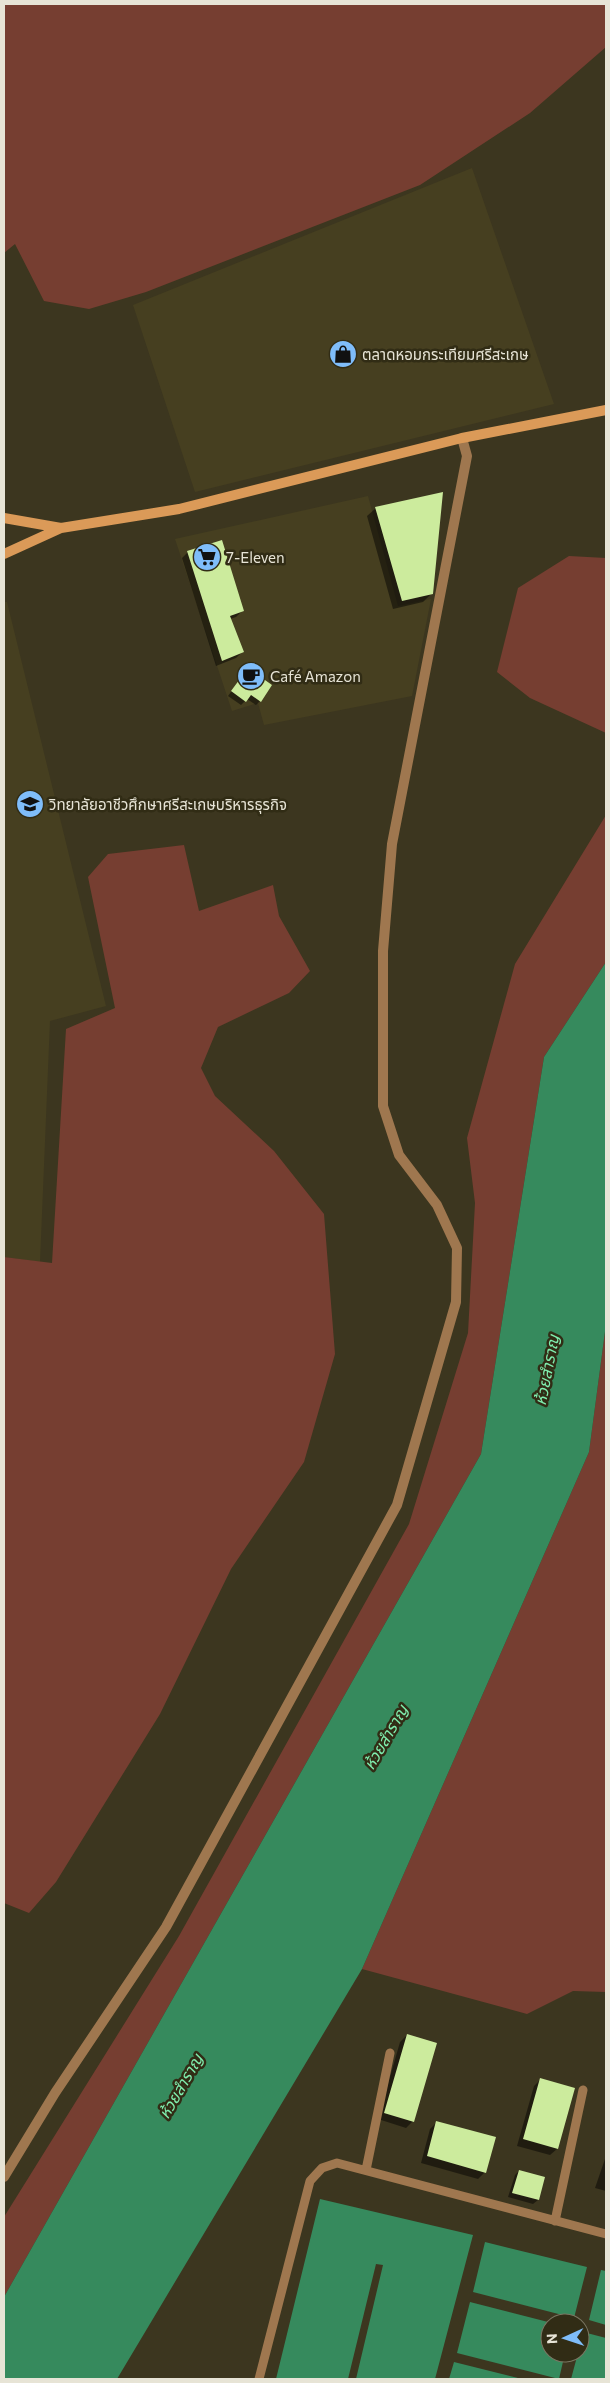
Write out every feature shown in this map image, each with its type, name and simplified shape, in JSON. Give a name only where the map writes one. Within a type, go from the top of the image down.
[{"type":"street","points":[[4,554],[61,528],[179,508],[462,438],[606,410]]},
{"type":"street","points":[[4,2177],[55,2094],[166,1927],[397,1505],[456,1302],[457,1248],[437,1205],[399,1155],[383,1106],[383,951],[392,844],[467,456],[462,438]]},
{"type":"street","points":[[4,518],[61,528]]},
{"type":"lane","points":[[366,2170],[390,2053]]},
{"type":"lane","points":[[555,2221],[583,2090]]},
{"type":"lane","points":[[260,2379],[310,2181],[322,2168],[337,2163],[606,2234]]},
{"type":"shaded area","points":[[4,4],[606,4],[606,47],[530,113],[420,185],[146,292],[89,309],[44,301],[15,244],[4,253]]},
{"type":"shaded area","name":"ตลาดหอมกระเทียมศรีสะเกษ","points":[[472,168],[554,404],[195,492],[133,305]]},
{"type":"shaded area","points":[[368,496],[398,606],[431,599],[412,696],[264,725],[258,703],[232,711],[175,539]]},
{"type":"shaded area","points":[[569,556],[606,558],[606,733],[530,698],[497,672],[518,588]]},
{"type":"shaded area","name":"วิทยาลัยอาชีวศึกษาศรีสะเกษบริหารธุรกิจ","points":[[4,602],[7,602],[106,1006],[50,1021],[40,1262],[4,1257]]},
{"type":"shaded area","points":[[606,815],[606,962],[544,1057],[481,1454],[4,2297],[4,2217],[179,1936],[409,1524],[468,1333],[475,1203],[467,1138],[515,964]]},
{"type":"shaded area","points":[[184,845],[199,911],[273,885],[279,916],[310,971],[289,993],[218,1027],[201,1068],[215,1096],[274,1151],[324,1214],[335,1354],[304,1462],[231,1569],[160,1714],[56,1882],[29,1913],[4,1903],[4,1257],[52,1263],[66,1029],[115,1008],[88,877],[108,854]]},
{"type":"shaded area","points":[[606,1324],[606,1992],[573,1991],[527,2014],[362,1969],[589,1452]]},
{"type":"water","name":"ห้วยสำราญ","points":[[606,962],[606,1324],[589,1452],[362,1969],[117,2379],[4,2379],[4,2297],[481,1454],[544,1057]]},
{"type":"water","points":[[320,2199],[473,2235],[435,2379],[356,2379],[383,2265],[376,2264],[348,2379],[276,2379]]},
{"type":"water","points":[[485,2242],[587,2267],[575,2313],[555,2313],[473,2292]]},
{"type":"water","points":[[601,2270],[606,2271],[606,2325],[590,2320]]},
{"type":"water","points":[[470,2302],[540,2320],[540,2363],[563,2363],[559,2379],[457,2353]]},
{"type":"water","points":[[590,2334],[606,2338],[606,2379],[571,2379],[575,2363],[590,2363]]},
{"type":"water","points":[[454,2362],[522,2379],[449,2379]]},
{"type":"building","points":[[443,492],[433,594],[402,601],[375,507]]},
{"type":"building","points":[[222,540],[244,611],[230,616],[244,652],[222,661],[187,551]]},
{"type":"building","name":"Café Amazon","points":[[248,668],[272,685],[261,702],[251,695],[246,702],[231,691]]},
{"type":"building","points":[[407,2034],[437,2043],[414,2122],[384,2113]]},
{"type":"building","points":[[540,2078],[575,2088],[558,2149],[523,2139]]},
{"type":"building","points":[[436,2121],[496,2137],[486,2173],[427,2156]]},
{"type":"building","points":[[519,2170],[545,2177],[539,2200],[512,2193]]},
{"type":"place","name":"ตลาดหอมกระเทียมศรีสะเกษ","points":[[343,354]]},
{"type":"place","name":"7-Eleven","points":[[207,557]]},
{"type":"place","name":"Café Amazon","points":[[251,676]]},
{"type":"place","name":"วิทยาลัยอาชีวศึกษาศรีสะเกษบริหารธุรกิจ","points":[[30,804]]}]
